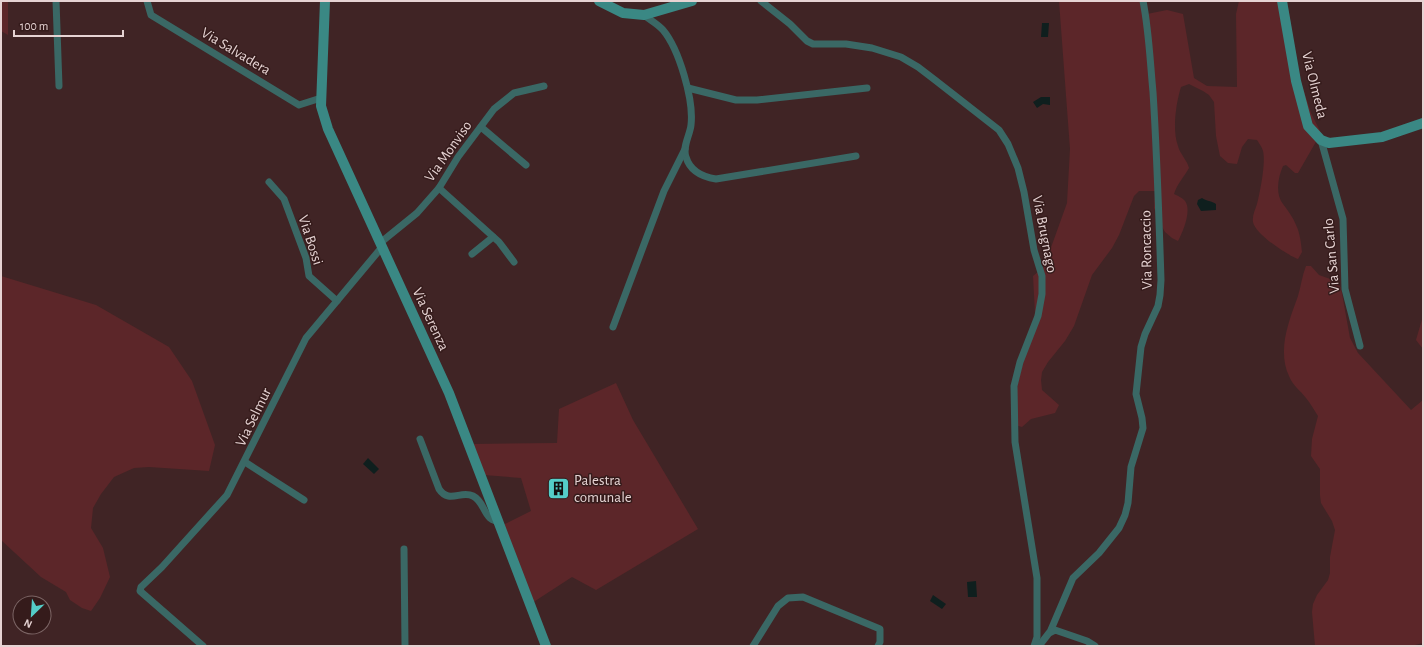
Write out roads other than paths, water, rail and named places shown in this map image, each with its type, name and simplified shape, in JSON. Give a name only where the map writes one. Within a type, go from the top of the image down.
[{"type":"street","points":[[56,1],[59,86]]},
{"type":"street","name":"Via Salvadera","points":[[147,1],[151,15],[299,105],[321,98]]},
{"type":"street","name":"Via Serenza","points":[[325,1],[321,106],[328,129],[449,393],[546,646]]},
{"type":"street","points":[[599,1],[622,13],[644,15],[692,1]]},
{"type":"street","name":"Via Brugnago","points":[[761,1],[790,24],[807,41],[813,44],[846,44],[872,48],[901,57],[935,80],[999,130],[1008,144],[1018,168],[1024,192],[1034,250],[1042,276],[1042,294],[1038,316],[1020,362],[1014,386],[1015,442],[1036,578],[1037,637],[1034,646]]},
{"type":"street","name":"Via Roncaccio","points":[[1039,646],[1050,632],[1073,578],[1100,553],[1119,528],[1128,503],[1131,467],[1143,428],[1136,394],[1141,347],[1145,334],[1158,306],[1161,280],[1156,142],[1150,51],[1143,1]]},
{"type":"street","name":"Via Olmeda","points":[[1282,1],[1296,81],[1308,126],[1321,140],[1329,143],[1382,137],[1423,123]]},
{"type":"street","points":[[613,326],[664,191],[685,148],[691,126],[692,111],[688,88],[672,43],[663,30],[644,15]]},
{"type":"street","name":"Via Monviso","points":[[381,245],[417,213],[439,188],[458,157],[494,109],[514,93],[544,86]]},
{"type":"street","points":[[688,88],[736,100],[757,100],[867,88]]},
{"type":"street","points":[[481,127],[526,165]]},
{"type":"street","name":"Via San Carlo","points":[[1321,140],[1343,219],[1346,289],[1360,346]]},
{"type":"street","points":[[685,148],[685,156],[690,167],[707,177],[716,178],[856,156]]},
{"type":"street","name":"Via Bossi","points":[[269,182],[284,199],[306,258],[309,276],[337,300]]},
{"type":"street","points":[[439,188],[499,242],[514,262]]},
{"type":"street","points":[[472,254],[493,237]]},
{"type":"street","name":"Via Selmur","points":[[203,646],[140,591],[141,587],[162,567],[227,495],[245,462],[306,338],[381,245]]},
{"type":"street","points":[[420,439],[439,489],[443,495],[472,495],[480,500],[489,518],[498,522]]},
{"type":"street","points":[[245,462],[304,500]]},
{"type":"street","points":[[404,549],[405,646]]},
{"type":"street","points":[[753,646],[778,606],[788,598],[803,597],[880,629],[880,642],[878,646]]},
{"type":"street","points":[[1050,632],[1055,630],[1086,641],[1095,646]]},
{"type":"place","name":"Palestra comunale","points":[[558,489]]}]
